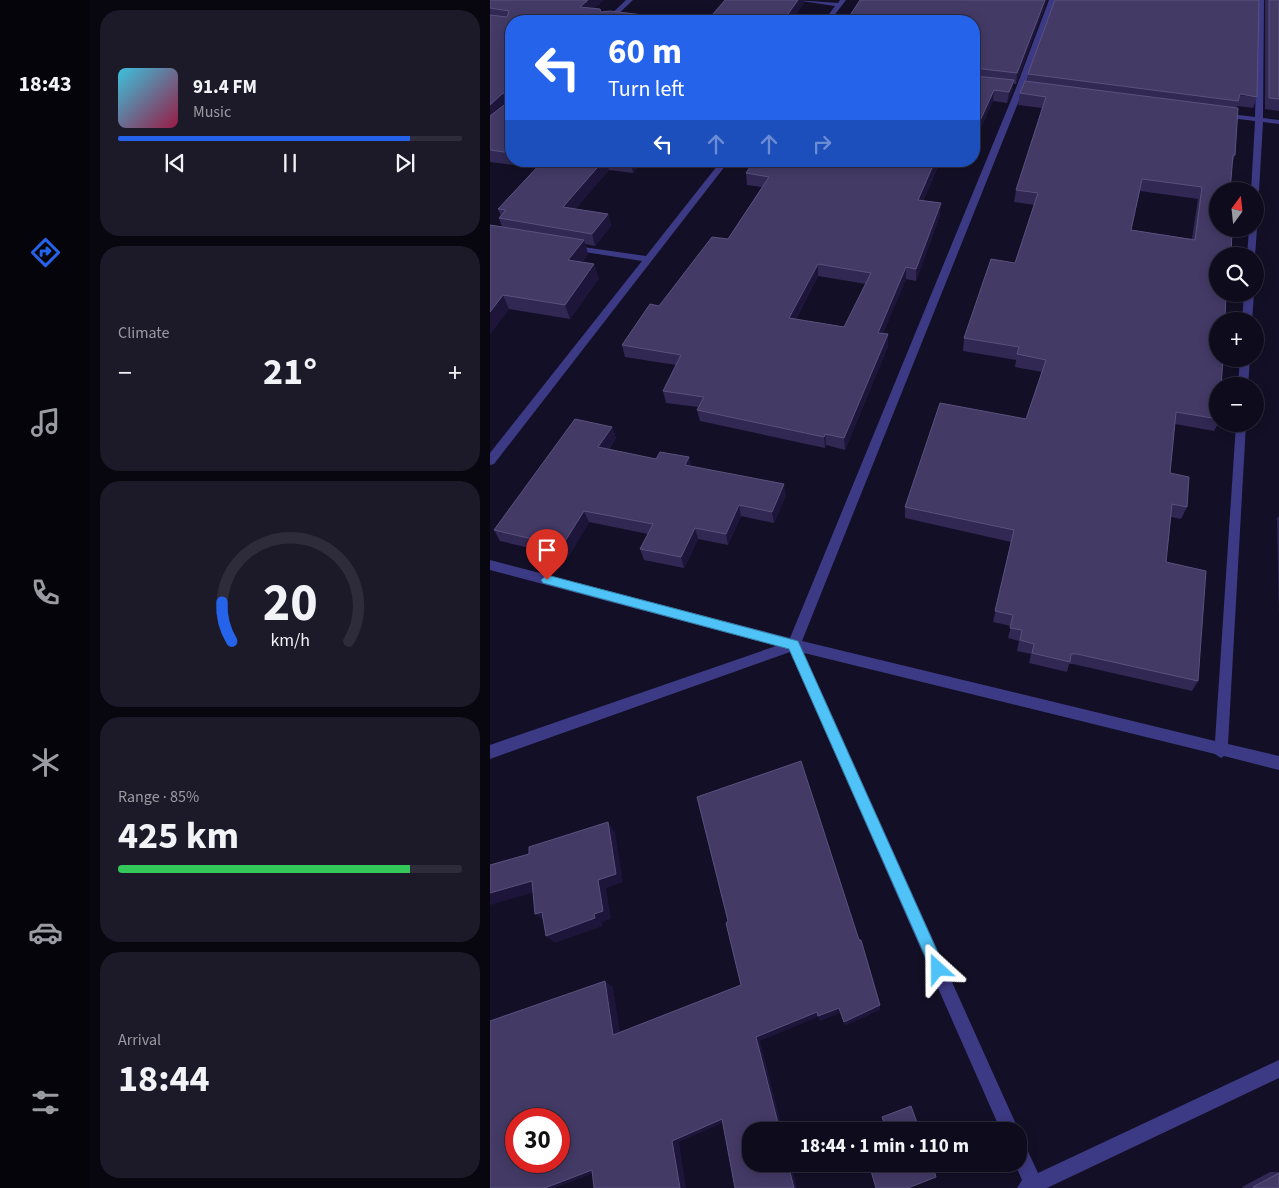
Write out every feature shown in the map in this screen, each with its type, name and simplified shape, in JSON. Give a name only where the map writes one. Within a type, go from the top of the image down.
[{"type":"street","points":[[614,15],[630,0]]},
{"type":"street","points":[[798,0],[841,2]]},
{"type":"street","points":[[1006,1122],[794,645],[1020,88],[1052,0]]},
{"type":"street","points":[[1256,182],[1259,120],[1261,0]]},
{"type":"street","points":[[831,15],[841,2]]},
{"type":"street","points":[[1211,114],[1279,122]]},
{"type":"street","points":[[490,461],[720,167]]},
{"type":"street","points":[[564,245],[648,259]]},
{"type":"street","points":[[1221,751],[1241,432]]},
{"type":"street","points":[[490,565],[794,645],[1221,751],[1279,763]]},
{"type":"street","points":[[490,752],[794,645]]},
{"type":"street","points":[[1027,1172],[1032,1187],[1279,1069]]},
{"type":"building","points":[[490,0],[588,0],[580,7],[600,9],[601,12],[610,11],[644,15],[508,15],[509,11],[490,8]]},
{"type":"building","points":[[725,0],[798,0],[787,15],[712,15]]},
{"type":"building","points":[[860,0],[1045,0],[1017,73],[980,69],[980,15],[850,15]]},
{"type":"building","points":[[1055,0],[1259,0],[1257,97],[1240,94],[1238,101],[1028,74]]},
{"type":"building","points":[[1269,0],[1279,0],[1279,99],[1269,98]]},
{"type":"building","points":[[490,15],[505,17],[505,93],[490,105]]},
{"type":"building","points":[[980,77],[1014,80],[1009,92],[994,90],[980,121]]},
{"type":"building","points":[[1025,81],[1238,108],[1235,155],[1233,155],[1231,182],[1209,182],[1209,238],[1232,238],[1231,247],[1209,247],[1209,302],[1226,302],[1225,312],[1209,312],[1209,367],[1222,367],[1222,377],[1209,377],[1209,418],[1176,412],[1170,473],[1189,477],[1187,507],[1172,504],[1166,562],[1206,571],[1198,681],[1077,654],[1071,654],[1070,662],[1032,653],[1034,644],[1020,640],[1022,630],[1010,628],[1013,615],[995,611],[1014,530],[905,507],[940,403],[1026,419],[1046,360],[1017,354],[1019,347],[964,338],[991,259],[1015,263],[1038,193],[1016,190],[1046,97],[1020,93]],"holes":[[[1142,179],[1202,187],[1195,240],[1131,230]]]},
{"type":"building","points":[[505,104],[505,152],[490,150],[490,116]]},
{"type":"building","points":[[537,167],[598,167],[563,207],[608,214],[592,234],[499,218],[506,210],[498,209]]},
{"type":"building","points":[[750,167],[932,167],[918,200],[941,203],[916,269],[906,267],[878,333],[888,334],[844,438],[825,434],[824,437],[697,410],[704,397],[663,391],[681,355],[622,345],[650,304],[659,306],[712,237],[728,239],[769,177],[746,173]],"holes":[[[818,264],[871,273],[844,327],[789,318]]]},
{"type":"building","points":[[490,225],[584,240],[568,260],[594,264],[565,305],[503,295],[490,312]]},
{"type":"building","points":[[575,419],[612,427],[598,447],[656,459],[660,452],[689,457],[685,465],[784,484],[772,512],[739,505],[726,534],[695,528],[681,557],[640,549],[653,524],[584,511],[562,546],[494,530]]},
{"type":"building","points":[[801,761],[859,940],[861,940],[880,1005],[844,1022],[839,1008],[818,1016],[817,1012],[756,1037],[778,1122],[742,1122],[742,1172],[790,1172],[794,1188],[735,1188],[722,1119],[672,1141],[680,1188],[594,1188],[592,1170],[545,1188],[490,1188],[490,1021],[605,981],[613,1035],[741,985],[726,923],[728,921],[697,797]]},
{"type":"building","points":[[608,822],[616,874],[598,880],[603,911],[594,914],[595,918],[546,936],[542,912],[535,914],[532,881],[490,893],[490,865],[529,854],[529,847]]},
{"type":"building","points":[[911,1106],[917,1122],[884,1122],[882,1117]]},
{"type":"building","points":[[871,1172],[934,1172],[936,1177],[908,1188],[876,1188]]},
{"type":"building","points":[[1279,1173],[1279,1188],[1253,1187]]},
{"type":"route","points":[[547,580],[794,645],[938,969]]}]
